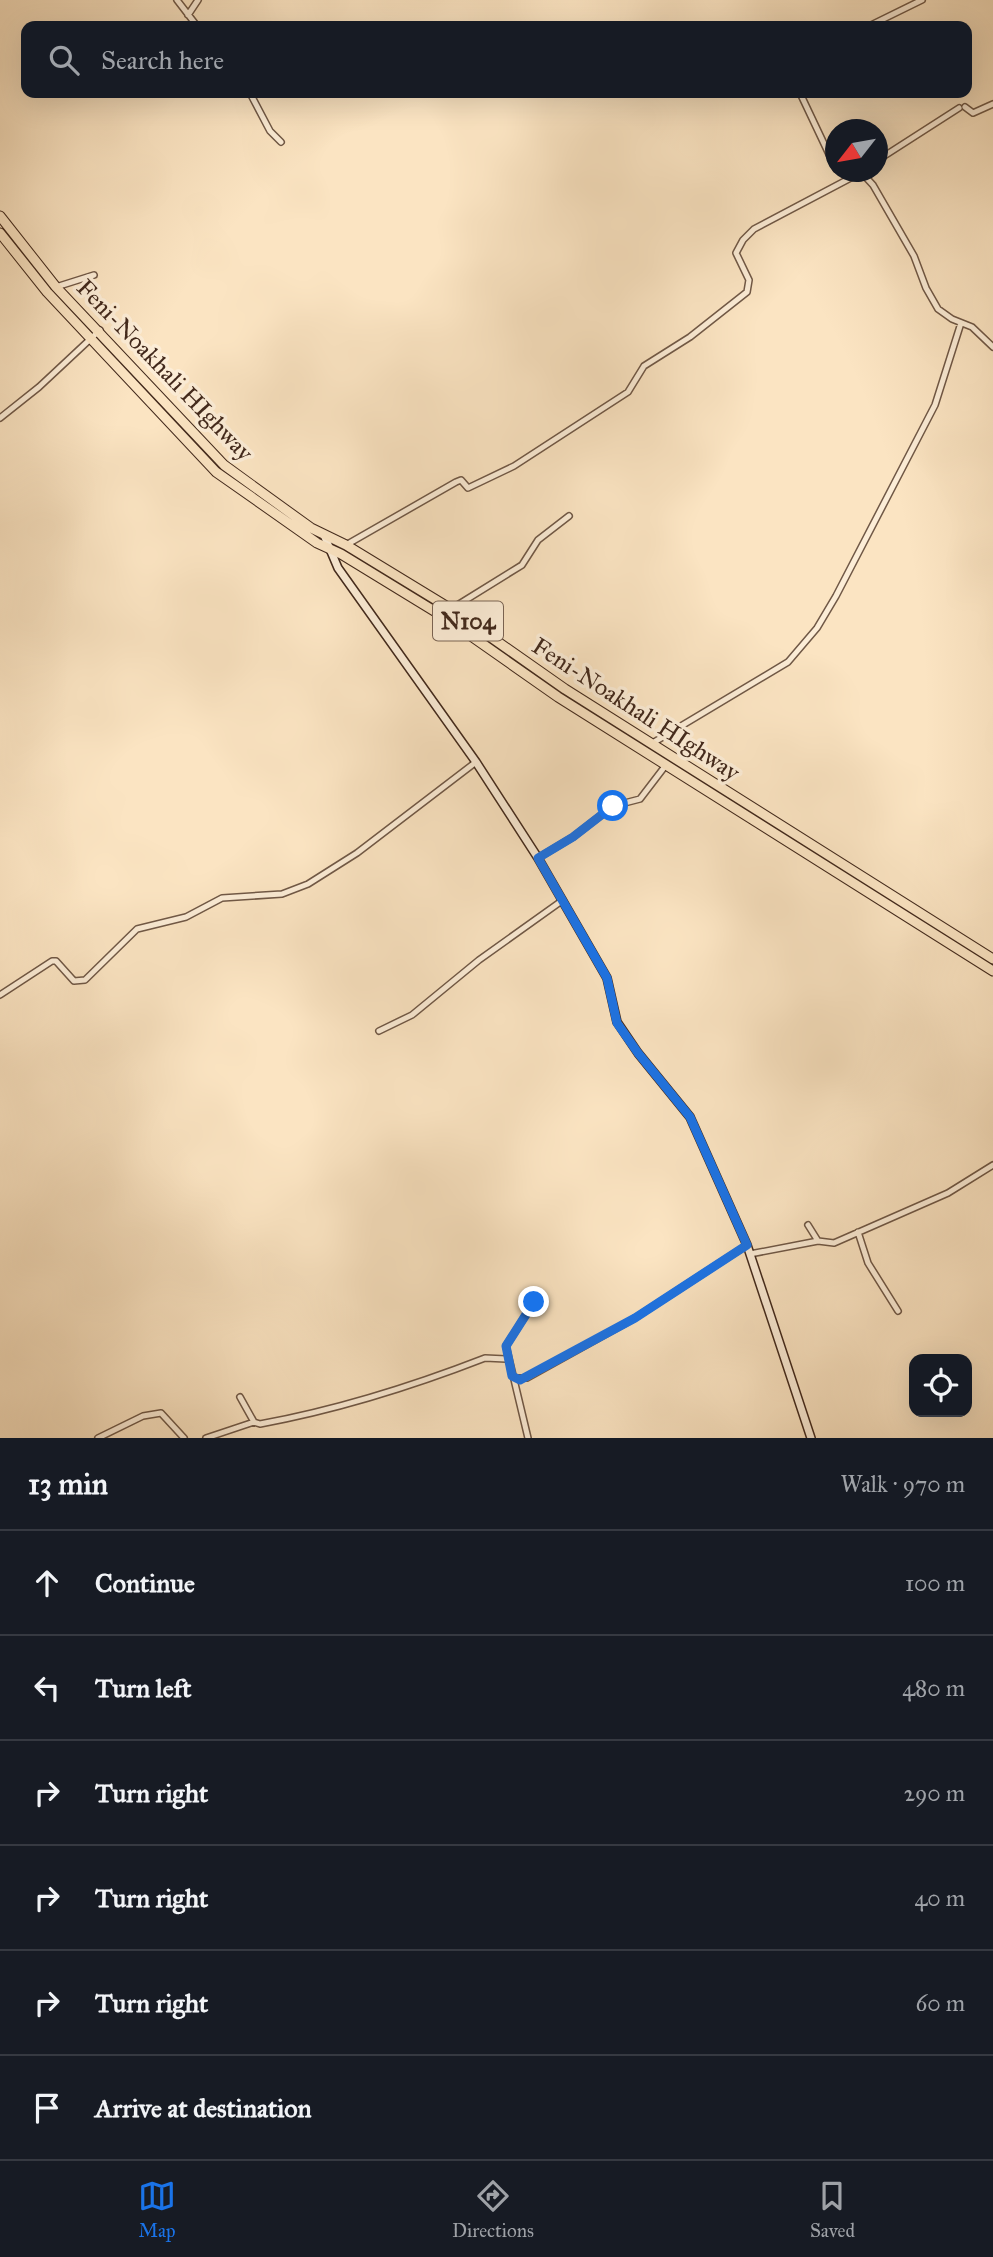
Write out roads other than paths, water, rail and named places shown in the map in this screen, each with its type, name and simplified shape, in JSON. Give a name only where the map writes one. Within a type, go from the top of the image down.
[{"type":"highway","name":"Feni-Noakhali HIghway","points":[[0,216],[56,287],[100,330],[224,465],[324,535],[346,545],[451,609],[565,690],[651,744],[669,761],[993,971]]},
{"type":"highway","name":"Feni-Noakhali HIghway","points":[[0,233],[47,292],[216,472],[304,535],[444,617],[558,697],[669,761],[993,959]]},
{"type":"main road","points":[[324,535],[338,568],[476,762],[538,858],[607,978],[617,1023],[690,1117],[747,1245],[811,1438]]},
{"type":"street","points":[[177,0],[193,21]]},
{"type":"street","points":[[188,15],[198,0]]},
{"type":"street","points":[[879,21],[922,0]]},
{"type":"street","points":[[253,98],[263,112],[270,131],[281,142]]},
{"type":"street","points":[[802,98],[825,146]]},
{"type":"street","points":[[888,153],[962,108],[973,113],[993,104]]},
{"type":"street","points":[[346,545],[456,482],[461,480],[468,488],[514,466],[628,392],[644,366],[690,337],[747,292],[749,280],[736,253],[743,240],[754,229],[845,182]]},
{"type":"street","points":[[870,182],[914,256],[926,288],[938,309],[972,327],[993,347]]},
{"type":"street","points":[[56,287],[94,275]]},
{"type":"street","points":[[651,744],[758,683],[788,662],[817,628],[836,597],[935,405],[961,323]]},
{"type":"street","points":[[0,418],[39,387],[100,330]]},
{"type":"street","points":[[451,609],[464,604],[522,565],[538,540],[569,516]]},
{"type":"street","points":[[538,858],[573,837],[613,806],[640,799],[669,761]]},
{"type":"street","points":[[0,995],[52,961],[56,961],[74,981],[85,980],[142,927],[186,917],[222,898],[282,894],[308,884],[357,853],[476,762]]},
{"type":"street","points":[[379,1031],[412,1015],[479,960],[563,900]]},
{"type":"street","points":[[750,1254],[818,1241],[829,1244],[948,1193],[993,1165]]},
{"type":"street","points":[[808,1225],[818,1241]]},
{"type":"street","points":[[858,1233],[868,1263],[898,1311]]},
{"type":"street","points":[[516,1378],[527,1378],[635,1318],[747,1245]]},
{"type":"street","points":[[528,1438],[516,1378],[506,1359],[509,1339],[534,1302]]},
{"type":"street","points":[[206,1438],[254,1422],[260,1424],[301,1416],[429,1378],[485,1358],[506,1359]]},
{"type":"street","points":[[240,1397],[254,1422]]},
{"type":"street","points":[[98,1438],[143,1416],[161,1413],[184,1438]]}]
